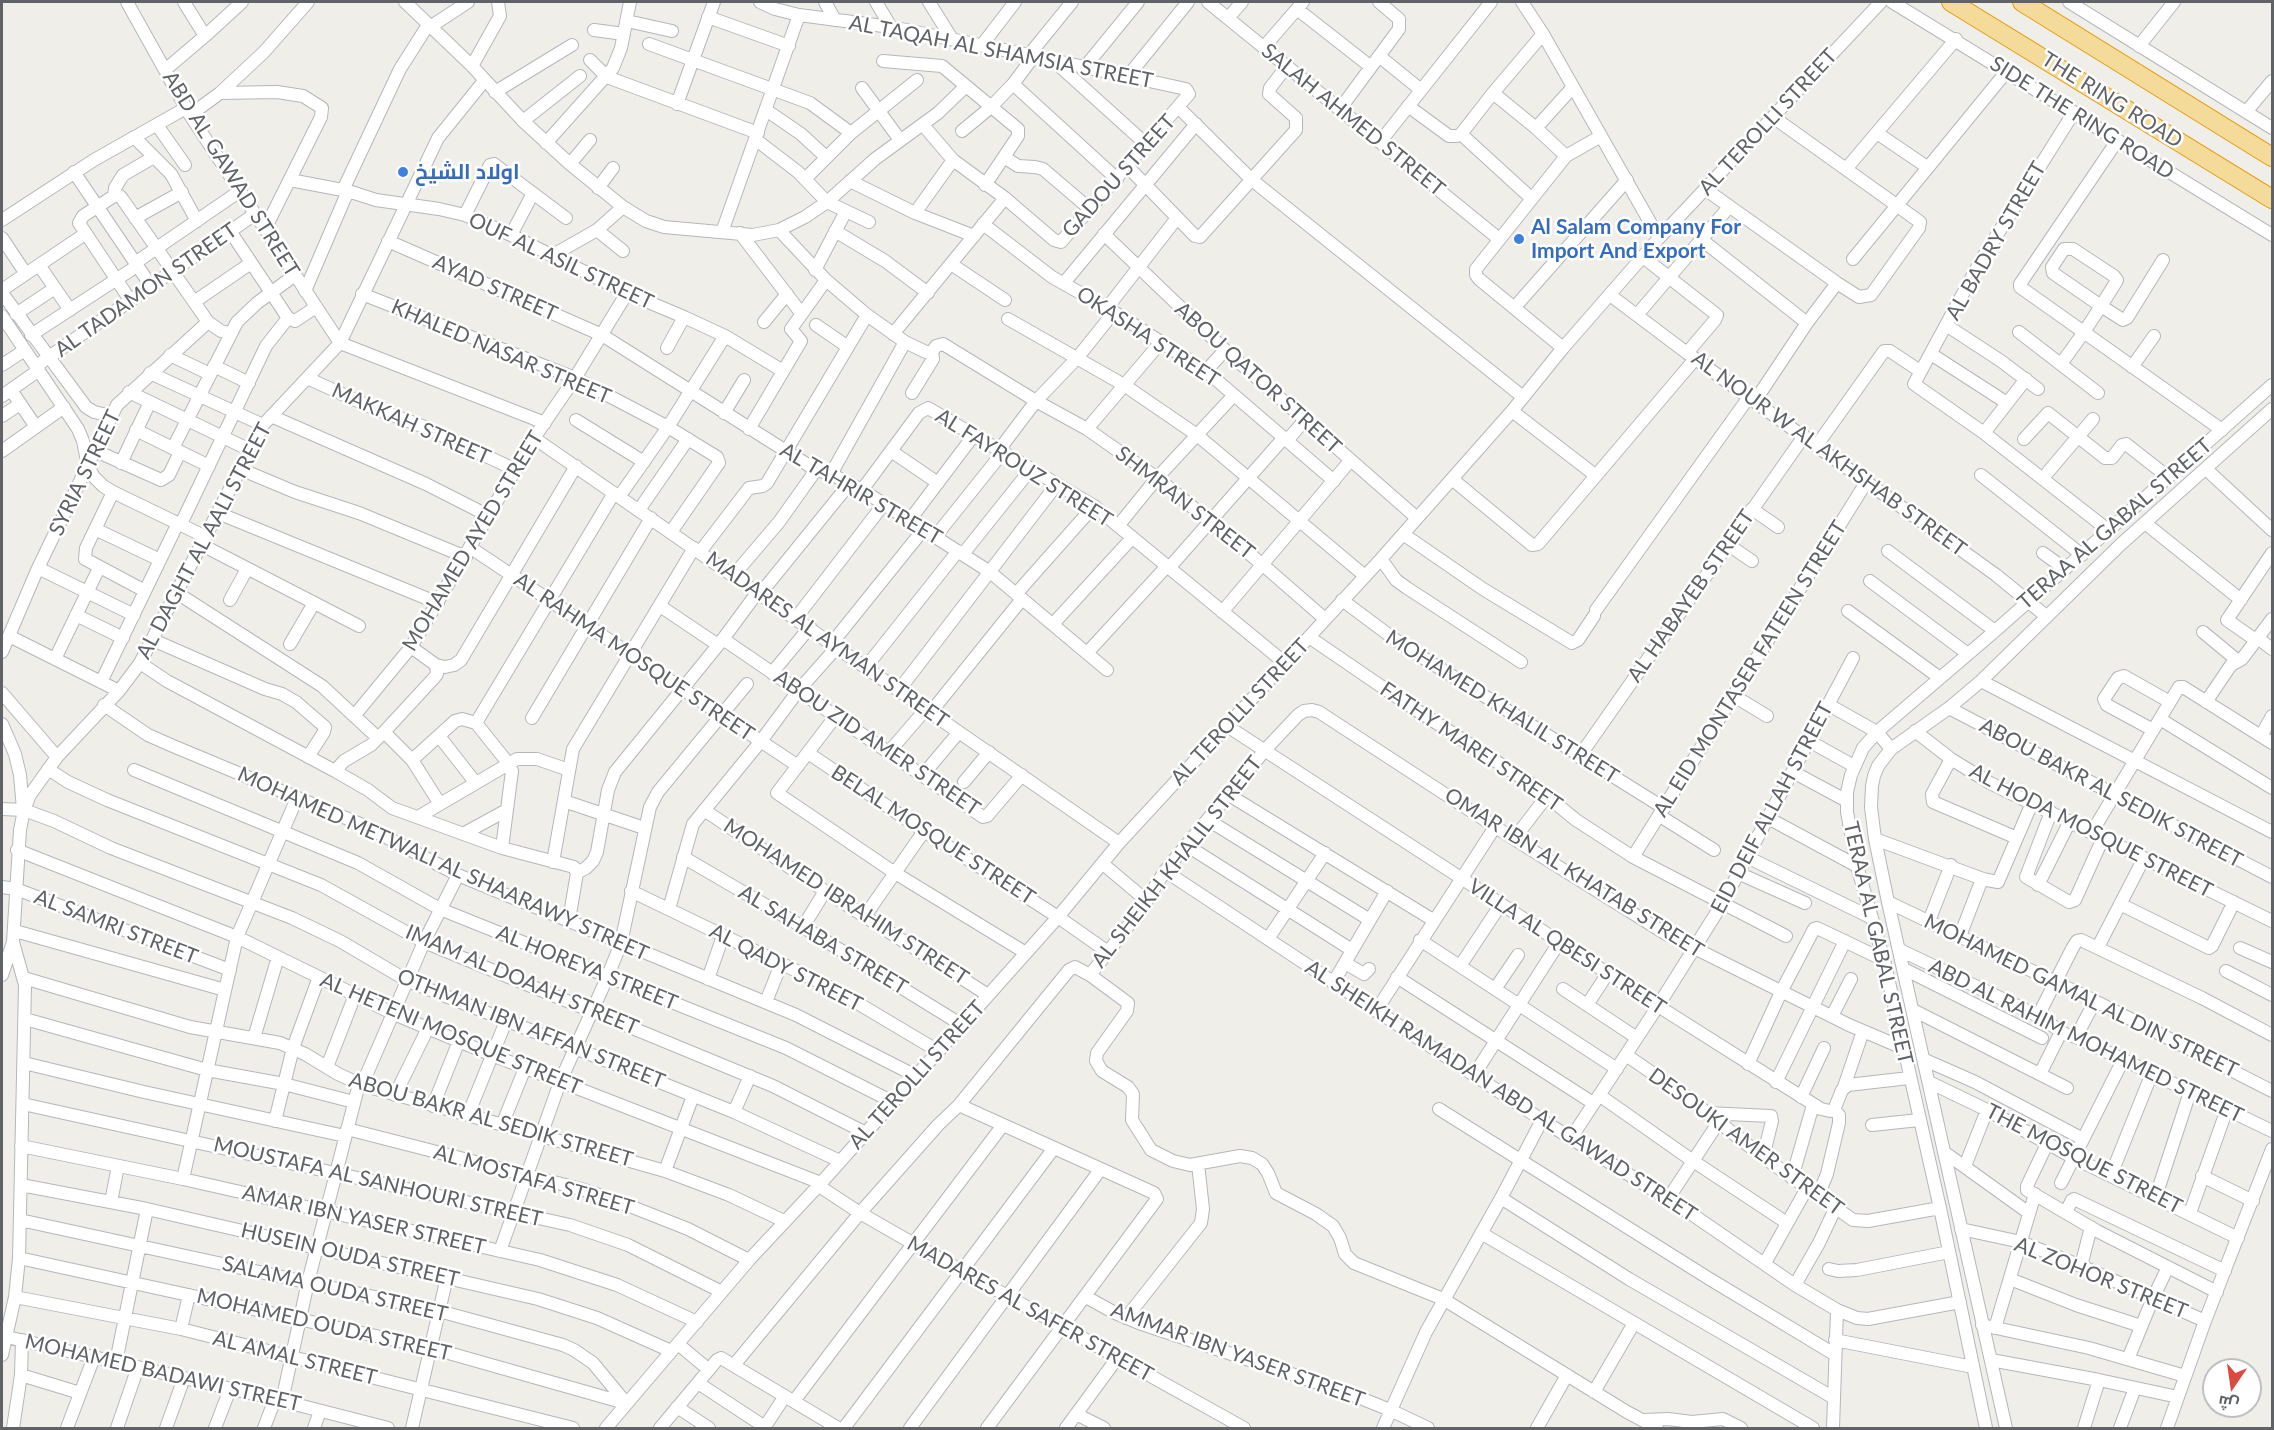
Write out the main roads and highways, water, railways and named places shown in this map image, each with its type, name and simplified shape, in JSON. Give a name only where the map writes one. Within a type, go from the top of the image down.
[{"type":"highway","name":"THE RING ROAD","points":[[1951,2],[2272,200]]},
{"type":"highway","name":"THE RING ROAD","points":[[2022,2],[2272,157]]},
{"type":"place","name":"اولاد الشيخ","points":[[403,172]]},
{"type":"place","name":"Al Salam Company For Import And Export","points":[[1519,239]]}]
